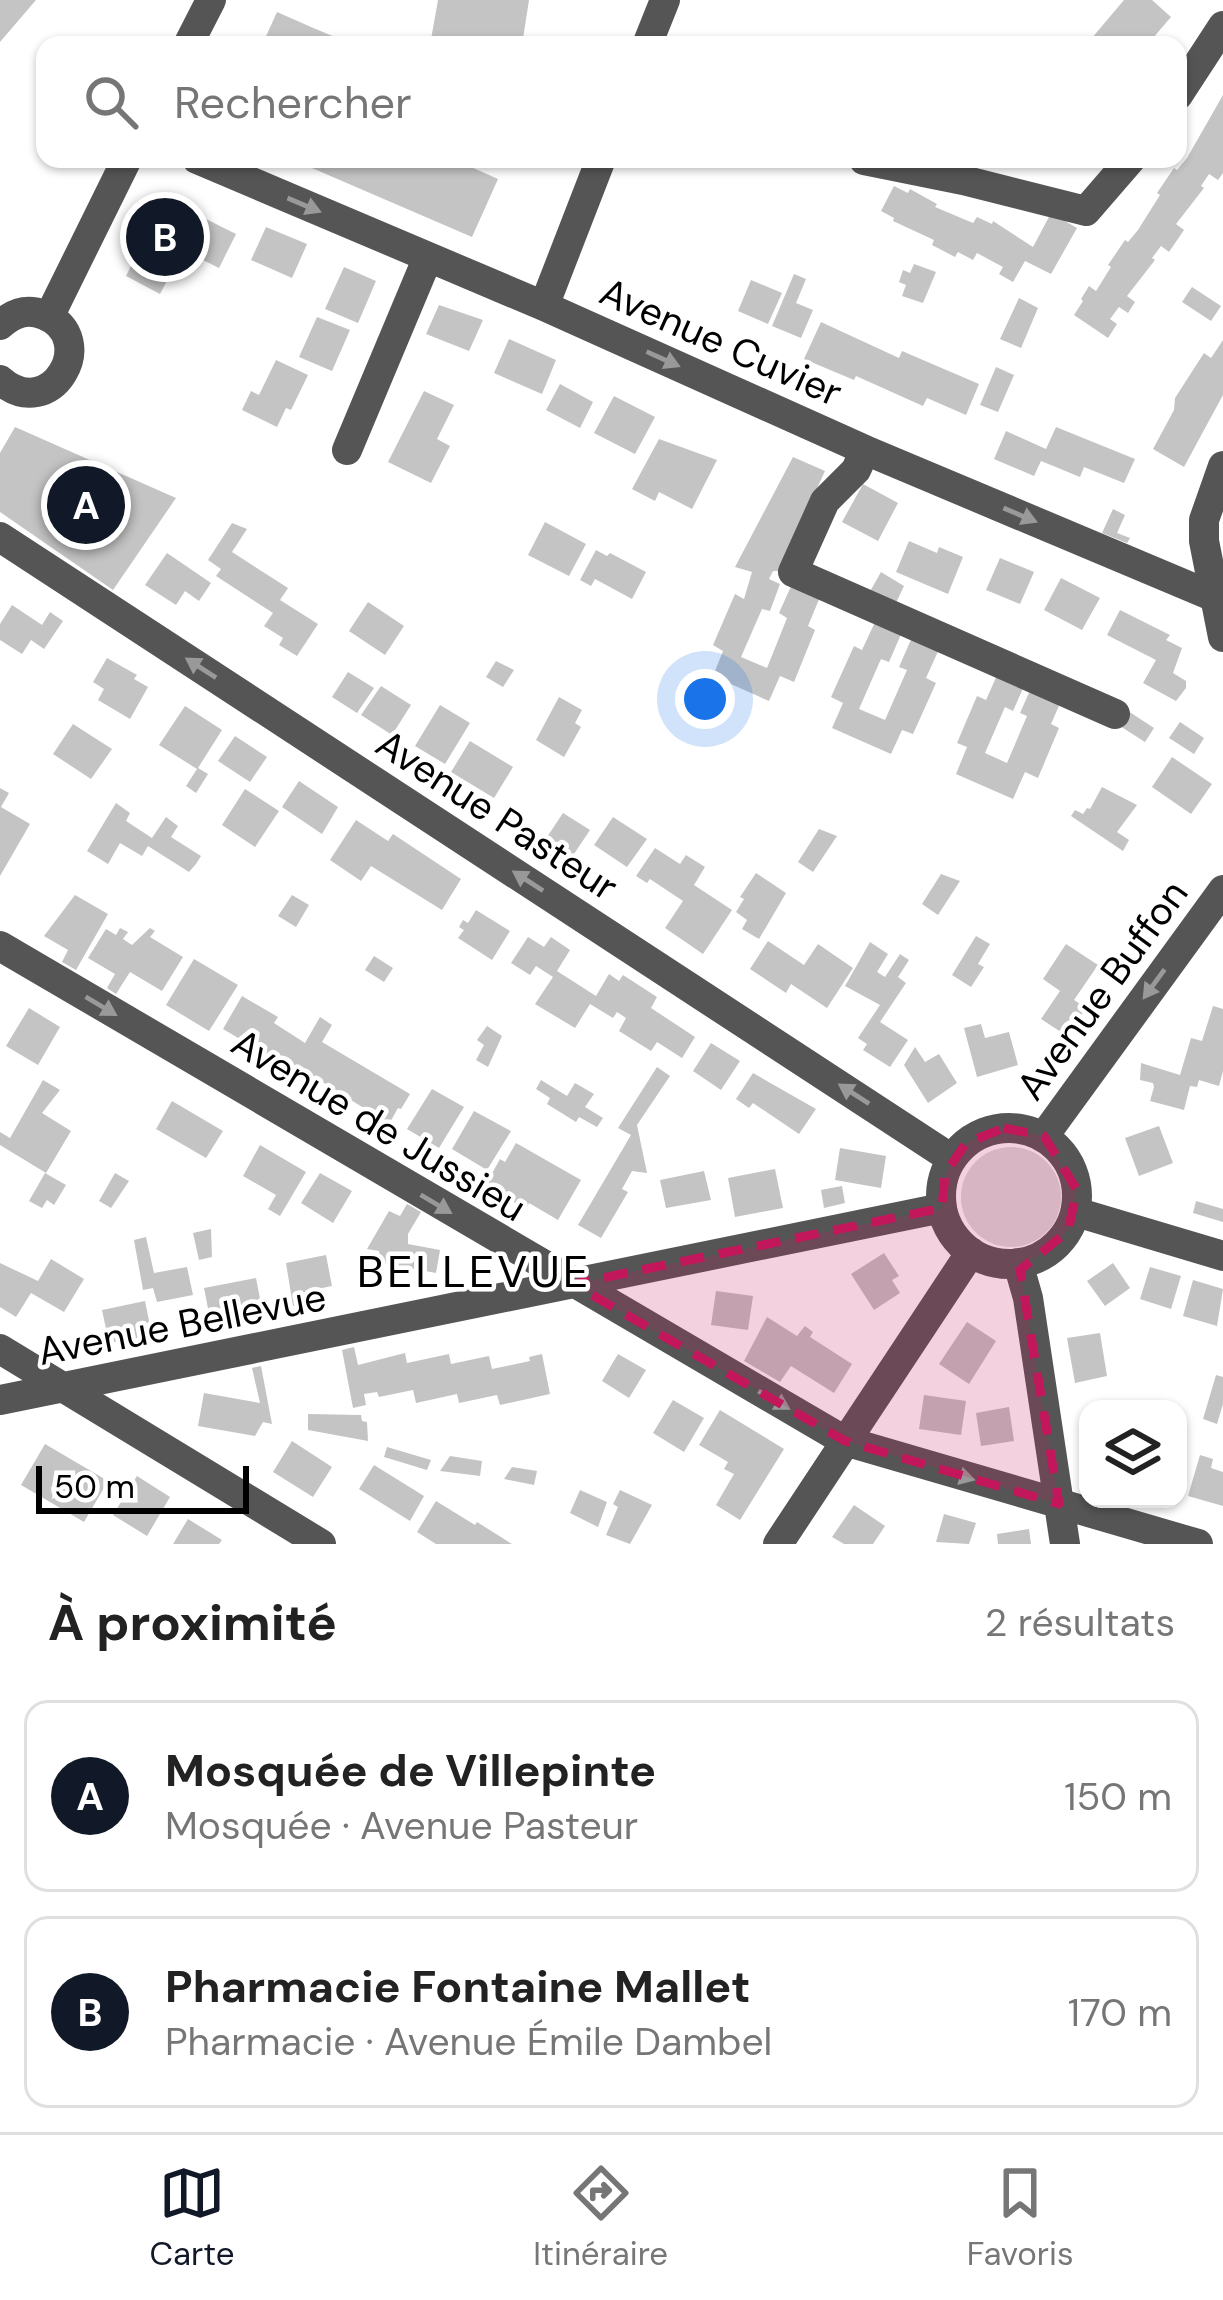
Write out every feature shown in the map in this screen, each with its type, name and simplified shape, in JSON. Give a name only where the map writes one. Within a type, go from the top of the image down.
[{"type":"street","points":[[193,36],[211,0]]},
{"type":"street","points":[[651,36],[665,0]]},
{"type":"street","points":[[1187,81],[1223,26]]},
{"type":"street","points":[[49,317],[123,168]]},
{"type":"street","name":"Avenue Cuvier","points":[[218,168],[1213,596]]},
{"type":"street","points":[[544,306],[598,168]]},
{"type":"street","points":[[899,168],[1087,211],[1123,168]]},
{"type":"street","points":[[347,450],[428,257]]},
{"type":"street","points":[[0,325],[26,312],[49,317],[66,334],[70,357],[61,378],[41,391],[2,388]]},
{"type":"street","points":[[866,450],[856,470],[824,501],[793,572],[1115,714]]},
{"type":"street","points":[[1223,466],[1204,520],[1223,637]]},
{"type":"street","name":"Avenue Pasteur","points":[[0,537],[952,1159]]},
{"type":"street","name":"Avenue Buffon","points":[[1043,1136],[1223,890]]},
{"type":"street","name":"Avenue de Jussieu","points":[[0,946],[845,1441],[1198,1544]]},
{"type":"street","points":[[1024,1129],[1043,1136],[1072,1169],[1076,1212],[1068,1231],[1054,1247],[1018,1264],[985,1260],[957,1240],[942,1208],[945,1174],[952,1159],[983,1132],[1024,1129]]},
{"type":"street","name":"Avenue Bellevue","points":[[0,1400],[942,1208]]},
{"type":"street","points":[[1076,1212],[1223,1256]]},
{"type":"street","points":[[778,1544],[971,1252]]},
{"type":"street","points":[[1018,1264],[1028,1298],[1065,1544]]},
{"type":"street","points":[[0,1349],[321,1544]]},
{"type":"highlighted area","points":[[1004,1128],[1044,1136],[1077,1190],[1068,1231],[1020,1270],[1059,1504],[845,1441],[573,1284],[942,1208],[945,1174],[966,1143]]},
{"type":"shaded area","points":[[1011,1147],[1047,1161],[1061,1197],[1047,1233],[1011,1247],[975,1233],[961,1197],[975,1161]]},
{"type":"building","points":[[0,0],[36,0],[0,42]]},
{"type":"building","points":[[438,0],[529,0],[523,36],[432,36]]},
{"type":"building","points":[[1124,0],[1152,0],[1171,17],[1155,36],[1094,36]]},
{"type":"building","points":[[277,12],[332,36],[266,36]]},
{"type":"building","points":[[1223,95],[1223,173],[1218,180],[1209,174],[1176,224],[1184,230],[1169,252],[1161,246],[1127,296],[1135,302],[1128,313],[1119,307],[1110,319],[1117,324],[1108,338],[1074,315],[1081,299],[1089,286],[1096,291],[1108,265],[1138,230],[1174,168],[1187,168],[1187,158]]},
{"type":"building","points":[[312,168],[473,168],[498,179],[472,237]]},
{"type":"building","points":[[894,186],[908,193],[910,189],[937,204],[935,207],[973,223],[977,217],[993,221],[1033,247],[1051,213],[1077,228],[1051,274],[1025,261],[1013,282],[999,274],[1003,267],[977,253],[973,260],[958,252],[955,257],[932,245],[934,240],[893,221],[881,211]]},
{"type":"building","points":[[200,216],[236,234],[219,268],[183,250],[160,294],[126,276],[155,219],[189,237]]},
{"type":"building","points":[[266,227],[307,244],[292,278],[251,260]]},
{"type":"building","points":[[914,264],[936,272],[923,303],[902,296],[903,270],[910,273]]},
{"type":"building","points":[[344,267],[376,281],[358,323],[325,309]]},
{"type":"building","points":[[794,274],[806,279],[796,303],[813,310],[801,338],[772,326]]},
{"type":"building","points":[[751,280],[782,293],[768,324],[738,311]]},
{"type":"building","points":[[1192,287],[1221,306],[1211,321],[1182,302]]},
{"type":"building","points":[[1019,298],[1038,308],[1021,348],[1000,339]]},
{"type":"building","points":[[439,305],[483,320],[469,351],[426,334]]},
{"type":"building","points":[[317,317],[350,330],[332,371],[299,357]]},
{"type":"building","points":[[821,322],[899,358],[902,351],[979,384],[966,415],[927,398],[923,406],[804,359]]},
{"type":"building","points":[[509,339],[556,360],[542,394],[494,373]]},
{"type":"building","points":[[1223,340],[1223,395],[1184,467],[1153,449],[1174,410],[1175,398],[1204,353],[1211,358]]},
{"type":"building","points":[[276,360],[308,375],[277,427],[242,410],[251,391],[259,395]]},
{"type":"building","points":[[996,367],[1014,375],[998,412],[980,405]]},
{"type":"building","points":[[560,384],[593,402],[580,428],[546,410]]},
{"type":"building","points":[[424,391],[454,405],[437,439],[450,446],[431,483],[388,462]]},
{"type":"building","points":[[614,396],[655,417],[635,454],[594,433]]},
{"type":"building","points":[[15,427],[176,498],[113,590],[0,512],[0,453]]},
{"type":"building","points":[[1056,427],[1135,459],[1124,483],[1084,467],[1080,477],[1041,461],[1034,476],[994,459],[1006,431],[1046,449]]},
{"type":"building","points":[[659,439],[717,460],[692,509],[659,492],[655,501],[632,489]]},
{"type":"building","points":[[793,457],[825,471],[779,571],[773,571],[769,579],[780,584],[770,611],[762,609],[741,657],[767,668],[787,618],[779,613],[792,584],[820,597],[808,626],[815,630],[794,682],[780,676],[769,701],[713,676],[723,651],[713,645],[735,594],[744,599],[752,572],[735,567]]},
{"type":"building","points":[[863,484],[898,503],[878,541],[842,522]]},
{"type":"building","points":[[1113,509],[1125,515],[1117,533],[1130,538],[1127,543],[1102,533]]},
{"type":"building","points":[[545,522],[586,544],[569,576],[528,555]]},
{"type":"building","points":[[232,523],[247,529],[232,552],[288,588],[280,600],[318,624],[297,656],[279,645],[283,638],[264,626],[273,613],[216,576],[221,569],[208,560]]},
{"type":"building","points":[[909,541],[963,557],[948,594],[896,572]]},
{"type":"building","points":[[596,550],[646,572],[632,599],[595,579],[591,586],[580,580]]},
{"type":"building","points":[[167,553],[211,583],[199,601],[185,591],[176,605],[145,585]]},
{"type":"building","points":[[1000,558],[1034,572],[1020,604],[986,590]]},
{"type":"building","points":[[881,572],[904,586],[894,607],[868,595]]},
{"type":"building","points":[[1061,578],[1100,598],[1082,630],[1044,610]]},
{"type":"building","points":[[368,602],[404,626],[385,655],[349,631]]},
{"type":"building","points":[[12,605],[42,625],[50,612],[63,621],[44,649],[31,640],[22,654],[0,640],[0,624]]},
{"type":"building","points":[[1120,610],[1170,635],[1166,640],[1182,648],[1173,673],[1186,681],[1186,688],[1176,701],[1143,683],[1156,660],[1107,635]]},
{"type":"building","points":[[876,620],[902,632],[889,662],[881,659],[859,709],[885,720],[907,670],[899,667],[913,635],[940,647],[926,678],[936,683],[913,734],[902,730],[891,754],[832,728],[843,703],[831,697],[854,646],[862,650]]},
{"type":"building","points":[[107,658],[148,687],[130,719],[98,700],[104,689],[93,682]]},
{"type":"building","points":[[496,661],[514,670],[503,687],[486,677]]},
{"type":"building","points":[[348,672],[374,688],[357,713],[332,697]]},
{"type":"building","points":[[998,673],[1025,684],[1013,711],[1005,707],[985,753],[1007,763],[1027,716],[1020,713],[1032,686],[1062,699],[1051,724],[1059,728],[1038,778],[1025,772],[1013,799],[956,774],[967,747],[957,743],[977,696],[986,700]]},
{"type":"building","points":[[381,686],[411,705],[392,735],[361,715]]},
{"type":"building","points":[[559,697],[582,710],[575,723],[581,727],[564,757],[536,740]]},
{"type":"building","points":[[440,705],[470,723],[445,764],[415,746]]},
{"type":"building","points":[[185,706],[222,730],[198,768],[208,774],[196,793],[186,786],[197,769],[159,745]]},
{"type":"building","points":[[1128,711],[1154,728],[1145,742],[1120,726]]},
{"type":"building","points":[[1180,722],[1204,738],[1194,754],[1169,738]]},
{"type":"building","points":[[73,724],[112,749],[91,779],[53,754]]},
{"type":"building","points":[[235,736],[267,757],[250,782],[218,761]]},
{"type":"building","points":[[470,741],[513,767],[494,798],[451,772]]},
{"type":"building","points":[[1172,757],[1212,784],[1191,814],[1152,787]]},
{"type":"building","points":[[299,781],[338,807],[322,834],[282,807]]},
{"type":"building","points":[[1102,787],[1137,805],[1117,832],[1129,840],[1123,851],[1071,816],[1075,810],[1083,814],[1090,809]]},
{"type":"building","points":[[0,788],[9,793],[1,807],[30,824],[0,876]]},
{"type":"building","points":[[245,789],[279,811],[255,847],[222,825]]},
{"type":"building","points":[[116,803],[130,813],[126,821],[152,838],[166,817],[178,826],[171,837],[201,856],[196,864],[189,872],[148,846],[142,856],[120,843],[108,864],[87,851]]},
{"type":"building","points":[[563,813],[590,830],[566,866],[550,856],[554,851],[543,843]]},
{"type":"building","points":[[613,817],[647,839],[627,867],[594,845]]},
{"type":"building","points":[[356,820],[388,841],[393,834],[461,879],[442,910],[371,866],[361,881],[330,860]]},
{"type":"building","points":[[819,829],[837,836],[813,872],[798,862]]},
{"type":"building","points":[[655,848],[680,864],[686,855],[705,867],[694,885],[732,910],[703,954],[665,928],[683,901],[650,879],[647,883],[636,876]]},
{"type":"building","points":[[756,873],[786,893],[759,939],[742,929],[747,920],[736,912]]},
{"type":"building","points":[[941,874],[960,881],[938,915],[922,904]]},
{"type":"building","points":[[75,895],[108,914],[76,970],[62,962],[68,950],[44,936]]},
{"type":"building","points":[[292,895],[309,905],[296,927],[278,916]]},
{"type":"building","points":[[476,910],[510,931],[492,960],[458,938],[464,930],[459,927],[463,920],[468,923]]},
{"type":"building","points":[[120,928],[128,932],[123,939],[132,945],[150,928],[155,931],[150,937],[183,957],[162,991],[130,972],[116,994],[107,988],[115,974],[88,958],[106,929],[116,935]]},
{"type":"building","points":[[976,936],[990,944],[978,964],[984,967],[971,987],[952,975]]},
{"type":"building","points":[[528,937],[544,947],[551,937],[570,950],[557,971],[596,996],[609,974],[619,981],[623,975],[657,997],[651,1008],[695,1037],[682,1058],[657,1042],[651,1051],[619,1031],[626,1018],[617,1012],[613,1018],[590,1004],[575,1028],[535,1004],[553,977],[536,966],[530,975],[511,963]]},
{"type":"building","points":[[768,941],[804,965],[818,944],[853,968],[827,1008],[791,984],[786,993],[750,969]]},
{"type":"building","points":[[870,942],[888,954],[877,972],[885,977],[900,954],[909,960],[898,977],[906,983],[880,1022],[908,1040],[890,1067],[863,1050],[867,1044],[858,1038],[880,1005],[845,986]]},
{"type":"building","points":[[1066,944],[1098,965],[1074,1000],[1086,1008],[1067,1036],[1041,1019],[1060,991],[1043,979]]},
{"type":"building","points":[[374,956],[393,968],[384,982],[365,970]]},
{"type":"building","points":[[194,959],[238,985],[209,1031],[166,1005]]},
{"type":"building","points":[[242,996],[278,1017],[274,1023],[305,1043],[320,1017],[332,1025],[322,1042],[410,1094],[401,1109],[389,1124],[305,1071],[303,1076],[223,1029]]},
{"type":"building","points":[[1213,1006],[1223,1009],[1219,1086],[1199,1080],[1197,1087],[1190,1086],[1184,1110],[1150,1101],[1154,1087],[1140,1080],[1141,1063],[1180,1075],[1191,1038],[1202,1041]]},
{"type":"building","points":[[29,1008],[60,1027],[38,1065],[6,1046]]},
{"type":"building","points":[[981,1024],[985,1038],[1009,1032],[1018,1065],[977,1077],[964,1028]]},
{"type":"building","points":[[487,1026],[502,1036],[488,1067],[476,1060],[484,1045],[477,1040]]},
{"type":"building","points":[[711,1043],[740,1061],[721,1090],[693,1071]]},
{"type":"building","points":[[915,1047],[925,1062],[939,1054],[957,1083],[928,1103],[904,1065]]},
{"type":"building","points":[[657,1067],[670,1076],[637,1125],[647,1173],[632,1171],[622,1189],[628,1192],[601,1238],[578,1225],[631,1135],[618,1128]]},
{"type":"building","points":[[753,1073],[816,1109],[799,1134],[753,1103],[749,1108],[736,1099]]},
{"type":"building","points":[[43,1080],[60,1090],[42,1113],[71,1131],[46,1173],[0,1145],[0,1132],[10,1138]]},
{"type":"building","points":[[541,1080],[567,1096],[575,1083],[594,1094],[585,1107],[603,1118],[597,1127],[579,1117],[576,1122],[547,1104],[550,1098],[536,1089]]},
{"type":"building","points":[[432,1089],[464,1107],[439,1148],[407,1129]]},
{"type":"building","points":[[172,1101],[223,1131],[206,1158],[156,1129]]},
{"type":"building","points":[[474,1111],[511,1131],[487,1170],[452,1149]]},
{"type":"building","points":[[1159,1126],[1173,1163],[1139,1176],[1125,1138]]},
{"type":"building","points":[[516,1143],[581,1180],[558,1220],[485,1186],[500,1159],[505,1162]]},
{"type":"building","points":[[260,1145],[306,1172],[280,1216],[268,1209],[276,1195],[243,1176]]},
{"type":"building","points":[[840,1148],[886,1156],[881,1188],[835,1180]]},
{"type":"building","points":[[775,1169],[783,1208],[735,1217],[728,1178]]},
{"type":"building","points":[[704,1171],[711,1200],[666,1208],[660,1180]]},
{"type":"building","points":[[45,1173],[66,1185],[54,1205],[47,1200],[42,1208],[29,1201]]},
{"type":"building","points":[[115,1173],[129,1181],[111,1208],[99,1201]]},
{"type":"building","points":[[320,1173],[352,1191],[333,1223],[301,1203]]},
{"type":"building","points":[[842,1186],[845,1203],[824,1208],[821,1190]]},
{"type":"building","points":[[1196,1201],[1223,1209],[1223,1222],[1193,1213]]},
{"type":"building","points":[[407,1204],[421,1212],[408,1234],[408,1244],[440,1250],[436,1273],[381,1263],[379,1251],[367,1249],[389,1211],[400,1216]]},
{"type":"building","points":[[211,1229],[212,1257],[199,1260],[193,1233]]},
{"type":"building","points":[[146,1237],[154,1273],[187,1267],[193,1295],[157,1302],[153,1288],[143,1290],[134,1240]]},
{"type":"building","points":[[884,1253],[899,1276],[892,1280],[900,1293],[874,1310],[851,1274]]},
{"type":"building","points":[[326,1255],[332,1286],[308,1291],[310,1303],[293,1306],[286,1263]]},
{"type":"building","points":[[51,1259],[84,1279],[64,1312],[31,1293],[16,1317],[0,1307],[0,1263],[38,1281]]},
{"type":"building","points":[[1113,1263],[1130,1288],[1105,1306],[1087,1281]]},
{"type":"building","points":[[1150,1267],[1181,1276],[1171,1309],[1140,1299]]},
{"type":"building","points":[[256,1278],[263,1314],[211,1324],[204,1288]]},
{"type":"building","points":[[1193,1280],[1223,1289],[1217,1326],[1183,1316]]},
{"type":"building","points":[[716,1291],[753,1296],[748,1330],[711,1325]]},
{"type":"building","points":[[145,1301],[152,1335],[109,1343],[102,1310]]},
{"type":"building","points":[[767,1317],[797,1336],[805,1326],[813,1332],[810,1337],[852,1364],[834,1393],[791,1366],[780,1382],[744,1361]]},
{"type":"building","points":[[967,1322],[996,1341],[969,1384],[939,1364]]},
{"type":"building","points":[[1100,1333],[1107,1376],[1075,1383],[1067,1338]]},
{"type":"building","points":[[354,1347],[358,1365],[405,1353],[407,1363],[449,1354],[451,1364],[489,1356],[492,1369],[542,1354],[550,1394],[500,1405],[497,1395],[459,1403],[457,1394],[416,1403],[413,1390],[379,1397],[377,1392],[364,1394],[366,1405],[353,1408],[342,1350]]},
{"type":"building","points":[[618,1354],[646,1370],[629,1398],[602,1381]]},
{"type":"building","points":[[261,1366],[272,1424],[263,1422],[255,1436],[198,1426],[204,1393],[260,1403],[252,1368]]},
{"type":"building","points":[[1216,1375],[1223,1377],[1217,1424],[1203,1419]]},
{"type":"building","points":[[924,1395],[966,1401],[961,1435],[919,1429]]},
{"type":"building","points":[[673,1400],[704,1418],[684,1452],[653,1433]]},
{"type":"building","points":[[1009,1407],[1014,1441],[981,1446],[976,1413]]},
{"type":"building","points":[[720,1410],[784,1449],[740,1520],[716,1505],[734,1474],[724,1469],[728,1462],[699,1445]]},
{"type":"building","points":[[308,1414],[361,1415],[367,1422],[368,1441],[308,1430]]},
{"type":"building","points":[[292,1441],[332,1467],[313,1497],[273,1472]]},
{"type":"building","points":[[45,1444],[108,1481],[84,1522],[21,1485]]},
{"type":"building","points":[[387,1447],[431,1460],[427,1470],[384,1457]]},
{"type":"building","points":[[1200,1455],[1213,1459],[1211,1468],[1223,1472],[1223,1506],[1188,1496]]},
{"type":"building","points":[[450,1456],[482,1461],[480,1476],[440,1471]]},
{"type":"building","points":[[374,1465],[424,1496],[410,1521],[359,1489]]},
{"type":"building","points":[[512,1467],[537,1471],[534,1485],[504,1479]]},
{"type":"building","points":[[137,1476],[170,1497],[147,1536],[113,1515]]},
{"type":"building","points":[[580,1490],[607,1502],[598,1527],[570,1513]]},
{"type":"building","points":[[620,1490],[652,1505],[630,1544],[606,1535]]},
{"type":"building","points":[[436,1501],[512,1544],[436,1544],[417,1532]]},
{"type":"building","points":[[854,1505],[885,1526],[873,1544],[844,1544],[832,1537]]},
{"type":"building","points":[[944,1514],[976,1523],[969,1544],[936,1542]]},
{"type":"building","points":[[188,1519],[222,1540],[219,1544],[173,1544]]},
{"type":"building","points":[[1029,1529],[1031,1544],[998,1544],[997,1534]]},
{"type":"place","name":"Pharmacie Fontaine Mallet","points":[[165,237]]},
{"type":"place","name":"Mosquée de Villepinte","points":[[86,505]]},
{"type":"district","name":"BELLEVUE","points":[[474,1271]]}]
